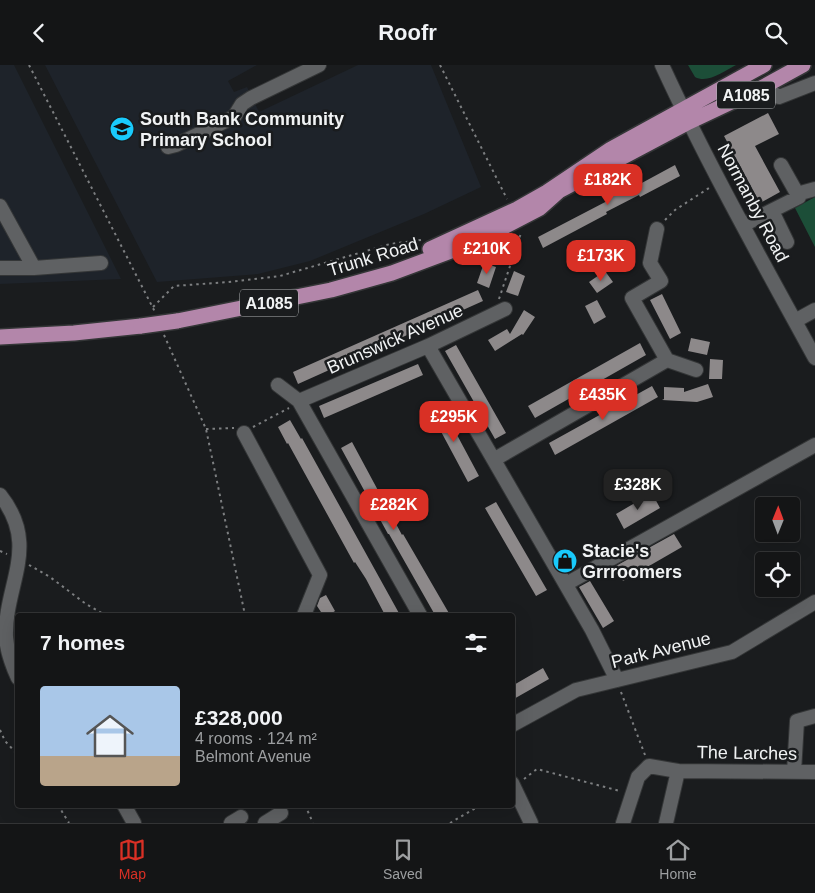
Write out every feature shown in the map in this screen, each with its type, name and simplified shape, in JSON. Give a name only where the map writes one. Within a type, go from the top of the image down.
[{"type":"main road","name":"Trunk Road","points":[[0,337],[74,333],[177,321],[331,290],[392,273],[475,243],[518,214],[540,209],[560,191],[686,116],[763,87],[803,65]]},
{"type":"main road","name":"A1085","points":[[686,116],[763,66]]},
{"type":"street","points":[[168,147],[234,117],[242,104],[251,98],[319,65]]},
{"type":"street","name":"Normanby Road","points":[[662,65],[720,182],[815,358]]},
{"type":"street","points":[[763,87],[779,97],[815,83]]},
{"type":"street","points":[[743,225],[799,197],[780,165]]},
{"type":"street","points":[[797,194],[815,189]]},
{"type":"street","points":[[0,206],[34,268]]},
{"type":"street","points":[[772,211],[787,242]]},
{"type":"street","points":[[657,229],[650,263],[661,281],[632,298],[667,360],[696,370]]},
{"type":"street","points":[[0,268],[34,268],[101,263]]},
{"type":"street","name":"Brunswick Avenue","points":[[300,401],[428,346],[505,309]]},
{"type":"street","points":[[795,321],[815,310]]},
{"type":"street","points":[[428,346],[566,584],[617,680]]},
{"type":"street","points":[[495,459],[667,360]]},
{"type":"street","points":[[278,385],[300,401],[419,613]]},
{"type":"street","points":[[244,433],[320,575],[305,613]]},
{"type":"street","points":[[566,584],[815,445]]},
{"type":"street","points":[[0,495],[9,508],[16,525],[18,538],[19,560],[9,608],[6,637],[15,670]]},
{"type":"street","name":"Park Avenue","points":[[515,723],[576,690],[732,652],[815,602]]},
{"type":"street","points":[[794,772],[797,721],[815,716]]},
{"type":"street","points":[[623,823],[638,777],[649,766]]},
{"type":"street","name":"The Larches","points":[[649,766],[678,771],[815,772]]},
{"type":"street","name":"The Larches","points":[[666,823],[678,771]]},
{"type":"street","points":[[515,788],[531,823]]},
{"type":"street","points":[[126,808],[134,823]]},
{"type":"street","points":[[265,823],[281,813]]},
{"type":"path","points":[[29,65],[155,313]]},
{"type":"path","points":[[440,65],[509,203],[518,214],[523,228],[498,299],[504,301],[505,309]]},
{"type":"path","points":[[657,229],[675,210],[720,182]]},
{"type":"path","points":[[153,307],[174,286],[280,276],[390,244],[420,240]]},
{"type":"path","points":[[164,335],[206,429],[245,613]]},
{"type":"path","points":[[206,429],[232,428],[244,433],[300,401]]},
{"type":"path","points":[[0,551],[38,569],[75,597],[102,613]]},
{"type":"path","points":[[617,680],[649,766]]},
{"type":"path","points":[[0,729],[5,741],[15,752]]},
{"type":"path","points":[[515,783],[537,769],[632,795]]},
{"type":"path","points":[[60,808],[69,823]]},
{"type":"path","points":[[306,808],[312,823]]},
{"type":"path","points":[[450,823],[476,808]]},
{"type":"shaded area","points":[[0,65],[14,65],[121,279],[0,284]]},
{"type":"shaded area","points":[[45,65],[257,65],[228,81],[234,92],[247,87],[259,112],[358,65],[431,65],[481,187],[424,214],[310,261],[258,274],[157,282]]},
{"type":"green space","points":[[688,65],[736,65],[711,78],[700,79],[695,77]]},
{"type":"green space","points":[[815,197],[815,247],[795,208]]},
{"type":"building","points":[[768,113],[779,134],[755,146],[780,192],[760,203],[724,136]]},
{"type":"building","points":[[675,165],[680,176],[606,212],[607,214],[543,248],[538,237],[611,199],[610,197],[626,189],[627,191]]},
{"type":"building","points":[[484,263],[496,267],[489,288],[477,283]]},
{"type":"building","points":[[514,271],[525,276],[518,296],[506,292]]},
{"type":"building","points":[[605,271],[613,282],[597,293],[589,282]]},
{"type":"building","points":[[478,290],[483,301],[298,384],[293,372]]},
{"type":"building","points":[[662,294],[681,333],[670,339],[650,300]]},
{"type":"building","points":[[597,300],[606,317],[594,324],[585,306]]},
{"type":"building","points":[[524,310],[535,317],[523,335],[495,351],[488,340],[507,329],[510,334]]},
{"type":"building","points":[[691,338],[710,342],[707,355],[688,351]]},
{"type":"building","points":[[640,343],[646,355],[535,418],[528,406]]},
{"type":"building","points":[[456,345],[506,433],[495,439],[445,351]]},
{"type":"building","points":[[710,359],[723,360],[722,379],[709,379]]},
{"type":"building","points":[[418,364],[423,375],[324,418],[319,406]]},
{"type":"building","points":[[708,384],[713,397],[697,402],[662,400],[664,399],[664,387],[684,388],[684,392]]},
{"type":"building","points":[[652,386],[658,397],[555,455],[549,443]]},
{"type":"building","points":[[441,405],[479,476],[468,482],[430,411]]},
{"type":"building","points":[[290,420],[302,438],[399,613],[384,613],[278,427]]},
{"type":"building","points":[[352,442],[402,535],[449,613],[434,613],[341,448]]},
{"type":"building","points":[[652,493],[660,508],[624,529],[616,514]]},
{"type":"building","points":[[496,502],[547,590],[536,596],[485,508]]},
{"type":"building","points":[[674,534],[682,547],[623,581],[614,567]]},
{"type":"building","points":[[590,581],[614,621],[603,628],[579,587]]},
{"type":"building","points":[[326,595],[335,611],[332,613],[322,613],[317,606],[320,598]]},
{"type":"building","points":[[543,668],[549,679],[515,698],[515,684]]},
{"type":"place","name":"South Bank Community Primary School","points":[[122,129]]},
{"type":"place","name":"Stacie's Grrroomers","points":[[565,561]]}]
